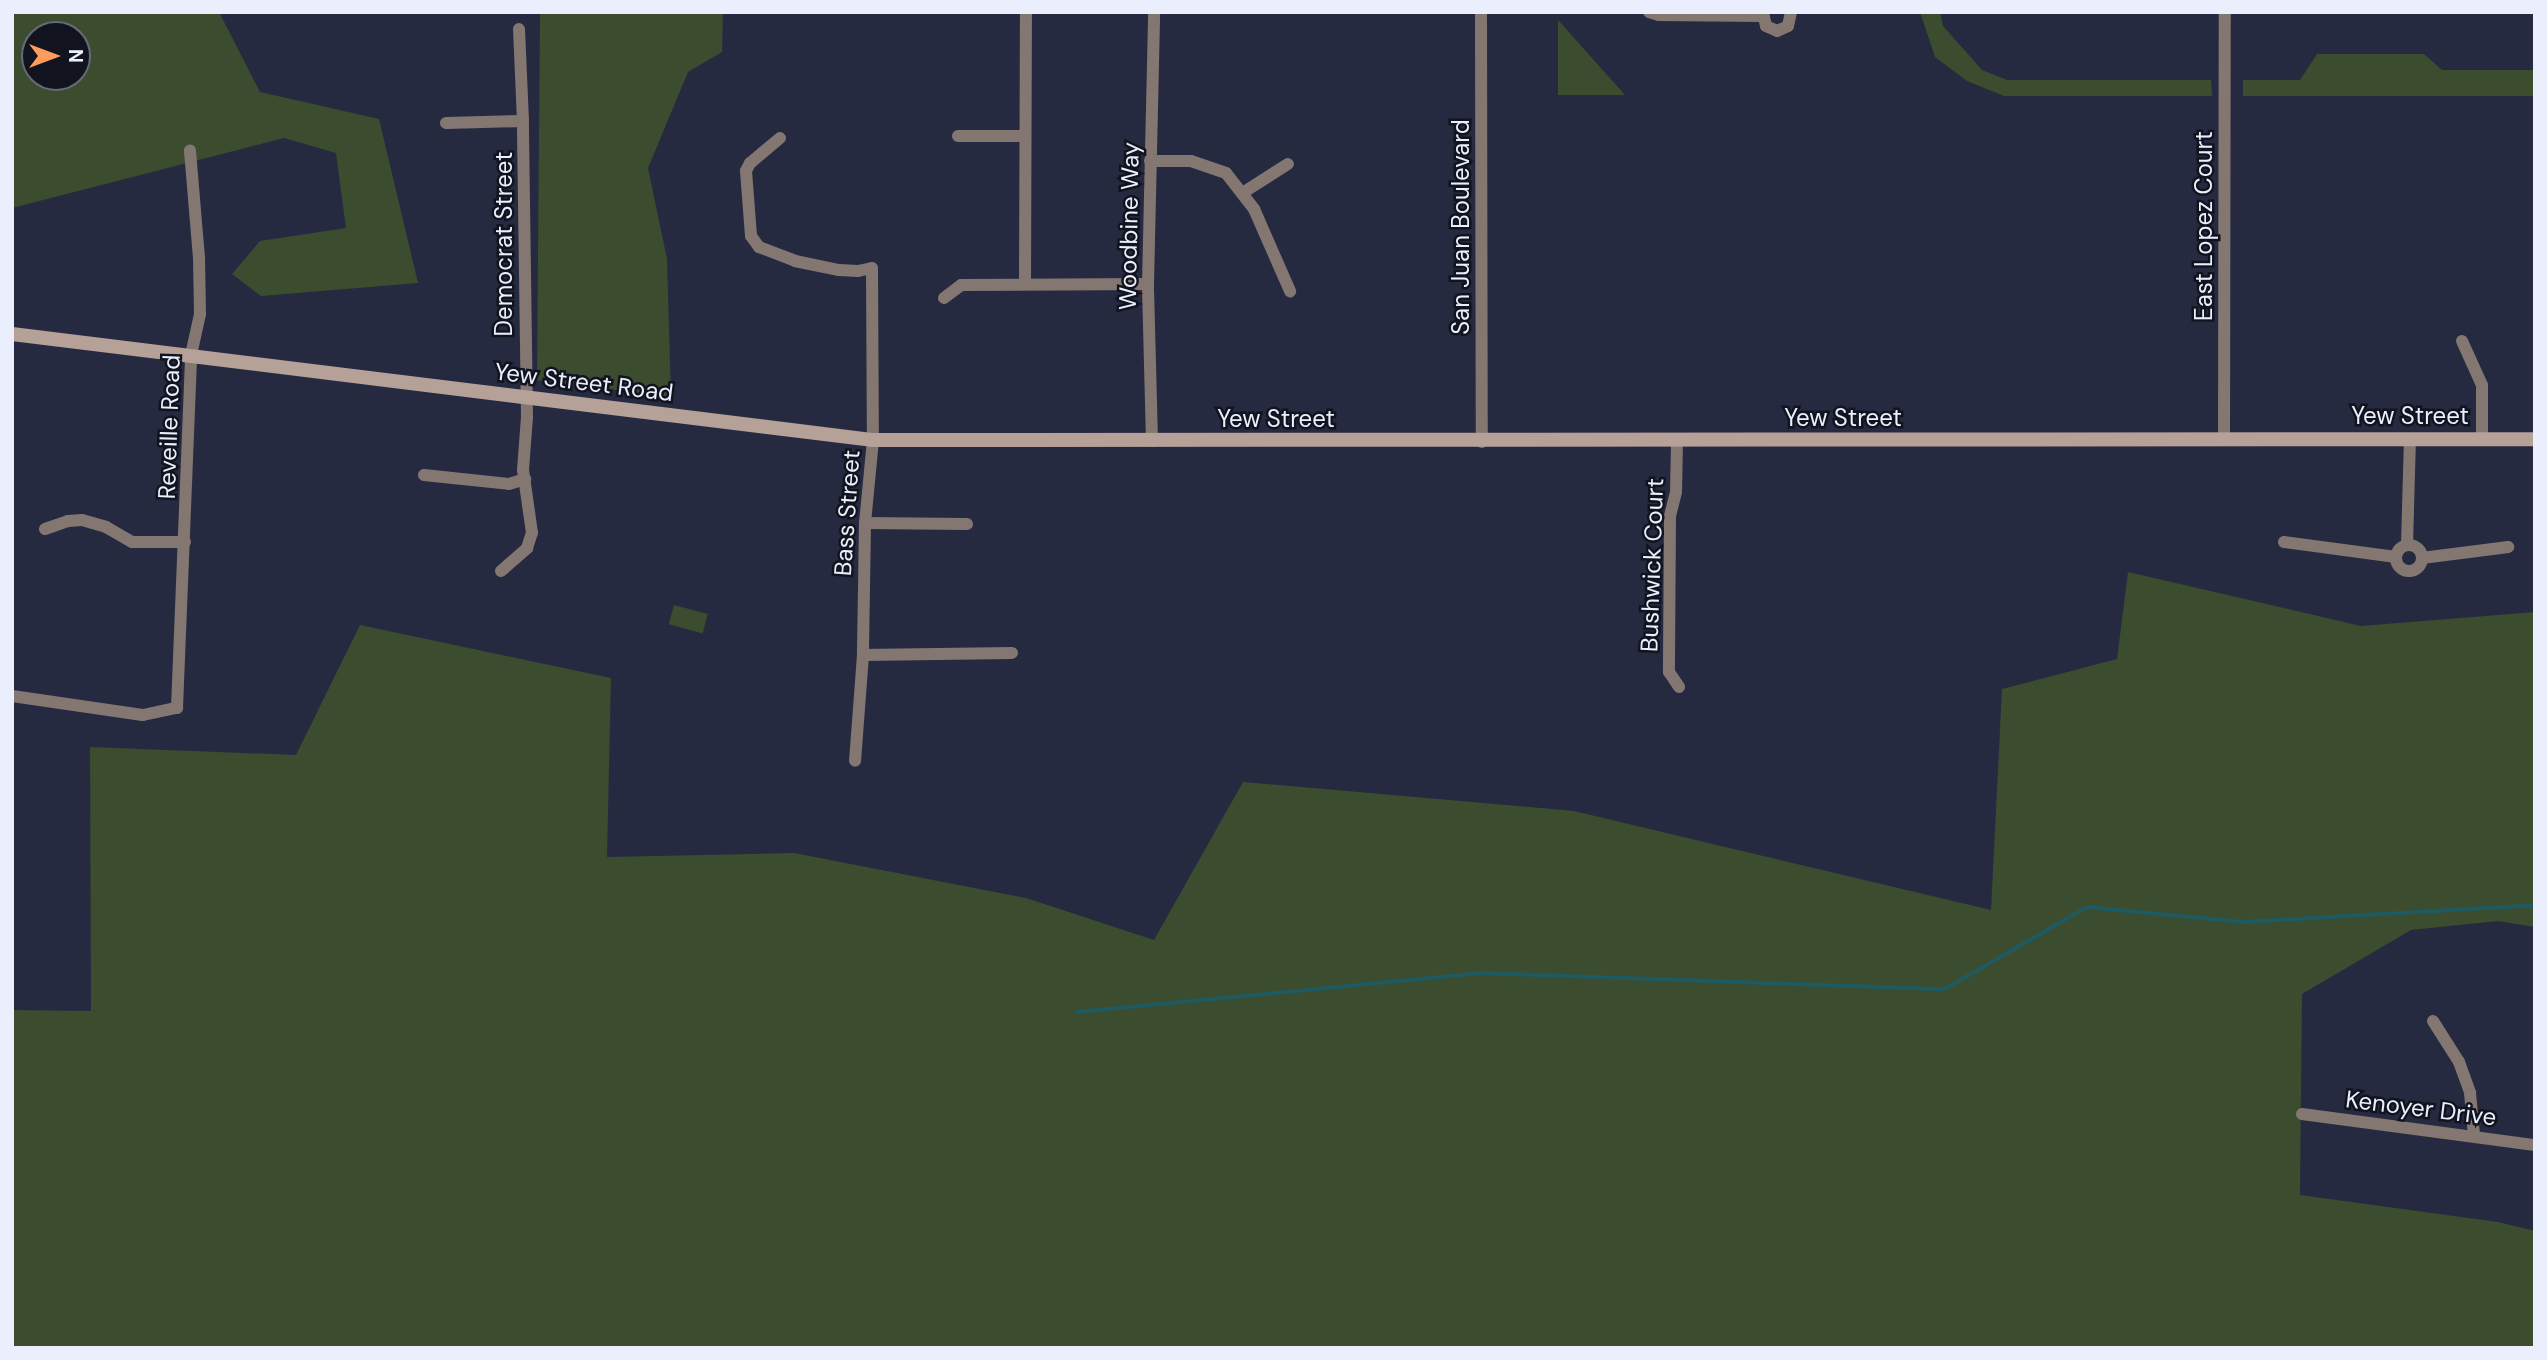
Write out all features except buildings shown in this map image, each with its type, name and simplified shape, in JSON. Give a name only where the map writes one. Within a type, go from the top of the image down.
[{"type":"street","points":[[1025,283],[1026,12]]},
{"type":"street","name":"Woodbine Way","points":[[1152,441],[1148,284],[1154,12]]},
{"type":"street","name":"San Juan Boulevard","points":[[1481,12],[1482,442]]},
{"type":"street","points":[[1649,12],[1659,15],[1762,14],[1766,26],[1777,31],[1787,26],[1791,12]]},
{"type":"street","name":"East Lopez Court","points":[[2224,440],[2225,12]]},
{"type":"street","name":"Democrat Street","points":[[500,571],[527,548],[532,533],[525,479],[523,121],[519,29]]},
{"type":"street","points":[[446,123],[523,121]]},
{"type":"street","points":[[958,136],[1025,136]]},
{"type":"street","name":"Bass Street","points":[[780,138],[750,163],[746,171],[751,236],[759,247],[794,261],[839,270],[858,271],[872,268],[873,440],[865,523],[863,655],[855,761]]},
{"type":"street","name":"Reveille Road","points":[[12,696],[143,715],[177,708],[191,355],[200,303],[190,150]]},
{"type":"street","points":[[1150,161],[1204,163],[1226,173],[1244,192],[1290,291]]},
{"type":"street","points":[[1244,192],[1288,164]]},
{"type":"street","points":[[944,298],[961,285],[1148,284]]},
{"type":"street","name":"Yew Street Road","points":[[12,334],[873,440],[1152,441]]},
{"type":"street","points":[[2462,341],[2482,385],[2482,439]]},
{"type":"street","points":[[2407,545],[2410,439]]},
{"type":"street","name":"Yew Street","points":[[1152,441],[2535,439]]},
{"type":"street","name":"Bushwick Court","points":[[1677,441],[1676,492],[1670,516],[1669,673],[1679,687]]},
{"type":"street","points":[[424,475],[509,484],[525,479]]},
{"type":"street","points":[[45,529],[68,521],[82,520],[107,527],[132,542],[185,542]]},
{"type":"street","points":[[865,523],[967,524]]},
{"type":"street","points":[[2284,542],[2396,557]]},
{"type":"street","points":[[2407,545],[2398,552],[2397,564],[2406,571],[2418,569],[2423,558]]},
{"type":"street","points":[[2407,545],[2418,548],[2423,558]]},
{"type":"street","points":[[2423,558],[2508,547]]},
{"type":"street","points":[[863,655],[1012,653]]},
{"type":"street","points":[[2433,1021],[2459,1062],[2470,1093],[2474,1135]]},
{"type":"street","name":"Kenoyer Drive","points":[[2302,1114],[2535,1145]]},
{"type":"green space","points":[[12,12],[219,12],[260,92],[379,119],[418,283],[261,296],[232,274],[260,241],[346,228],[336,153],[284,138],[12,208]]},
{"type":"green space","points":[[540,12],[723,12],[722,52],[688,72],[648,168],[667,259],[671,397],[537,380]]},
{"type":"green space","points":[[1920,12],[1940,12],[1943,26],[1982,70],[2007,80],[2211,80],[2212,96],[2004,96],[1967,81],[1935,57]]},
{"type":"green space","points":[[1558,20],[1625,95],[1558,95]]},
{"type":"green space","points":[[2317,54],[2424,54],[2442,70],[2535,70],[2535,96],[2243,96],[2243,80],[2300,80]]},
{"type":"green space","points":[[2128,572],[2361,626],[2535,612],[2535,927],[2498,921],[2411,930],[2302,994],[2300,1195],[2498,1222],[2535,1231],[2535,1348],[12,1348],[12,1010],[91,1011],[90,747],[296,755],[360,625],[611,678],[607,857],[794,853],[1026,898],[1154,940],[1243,782],[1574,811],[1991,910],[2002,689],[2117,659]]},
{"type":"green space","points":[[674,605],[708,614],[703,633],[669,624]]},
{"type":"waterway","points":[[1077,1012],[1480,973],[1945,989],[2087,907],[2243,922],[2535,905]]}]
